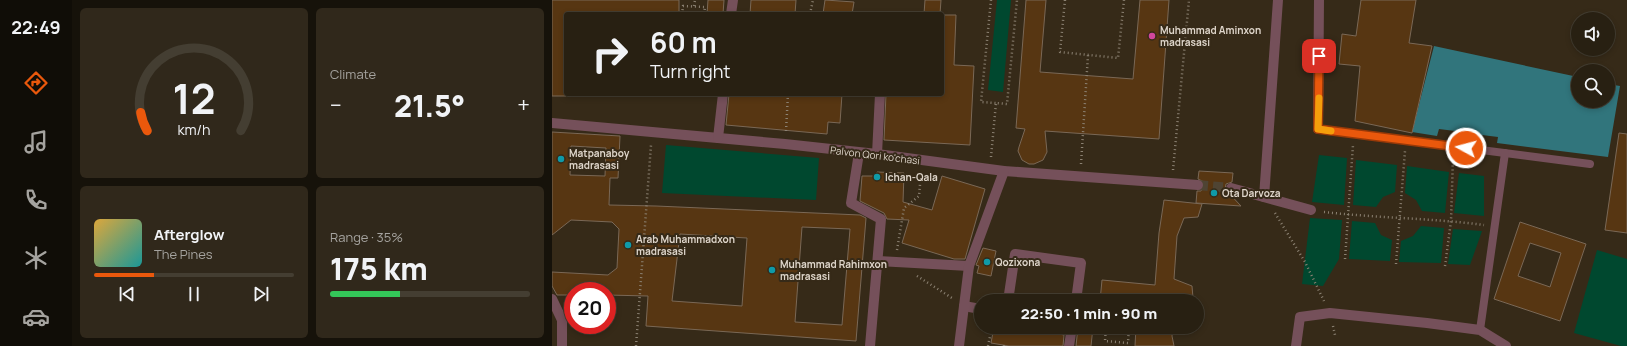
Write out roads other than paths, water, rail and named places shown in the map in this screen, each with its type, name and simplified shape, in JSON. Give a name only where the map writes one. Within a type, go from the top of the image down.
[{"type":"street","points":[[731,12],[733,0]]},
{"type":"street","points":[[1264,197],[1278,0]]},
{"type":"street","points":[[1318,129],[1319,0]]},
{"type":"street","points":[[718,138],[723,96]]},
{"type":"street","points":[[877,154],[880,96]]},
{"type":"street","name":"Palvon Qori ko'chasi","points":[[552,123],[652,131],[877,154],[1004,171],[1198,185]]},
{"type":"street","points":[[859,153],[850,203],[881,219],[870,346]]},
{"type":"street","points":[[959,346],[969,266],[1004,171]]},
{"type":"street","points":[[1231,188],[1311,210]]},
{"type":"street","points":[[1009,294],[1015,254],[1081,263],[1077,294]]},
{"type":"street","points":[[878,261],[969,266]]},
{"type":"street","points":[[552,299],[562,320],[562,346]]},
{"type":"street","points":[[964,306],[974,308]]},
{"type":"street","points":[[1296,346],[1300,317],[1330,313],[1480,330],[1506,346]]},
{"type":"street","points":[[1069,346],[1071,334]]},
{"type":"lane","points":[[1318,129],[1590,164]]},
{"type":"lane","points":[[1480,330],[1496,227],[1505,153]]},
{"type":"water","points":[[1434,46],[1571,75],[1571,108],[1615,108],[1615,85],[1620,86],[1608,157],[1497,143],[1498,137],[1482,135],[1481,142],[1455,138],[1455,131],[1439,129],[1437,136],[1412,132]]},
{"type":"tunnel","points":[[1198,185],[1231,188]]},
{"type":"place","name":"Muhammad Aminxon madrasasi","points":[[1152,36]]},
{"type":"place","name":"Matpanaboy madrasasi","points":[[561,159]]},
{"type":"place","name":"Ichan-Qala","points":[[877,177]]},
{"type":"place","name":"Ota Darvoza","points":[[1214,193]]},
{"type":"place","name":"Arab Muhammadxon madrasasi","points":[[628,245]]},
{"type":"place","name":"Qozixona","points":[[987,262]]},
{"type":"place","name":"Muhammad Rahimxon madrasasi","points":[[772,270]]}]
